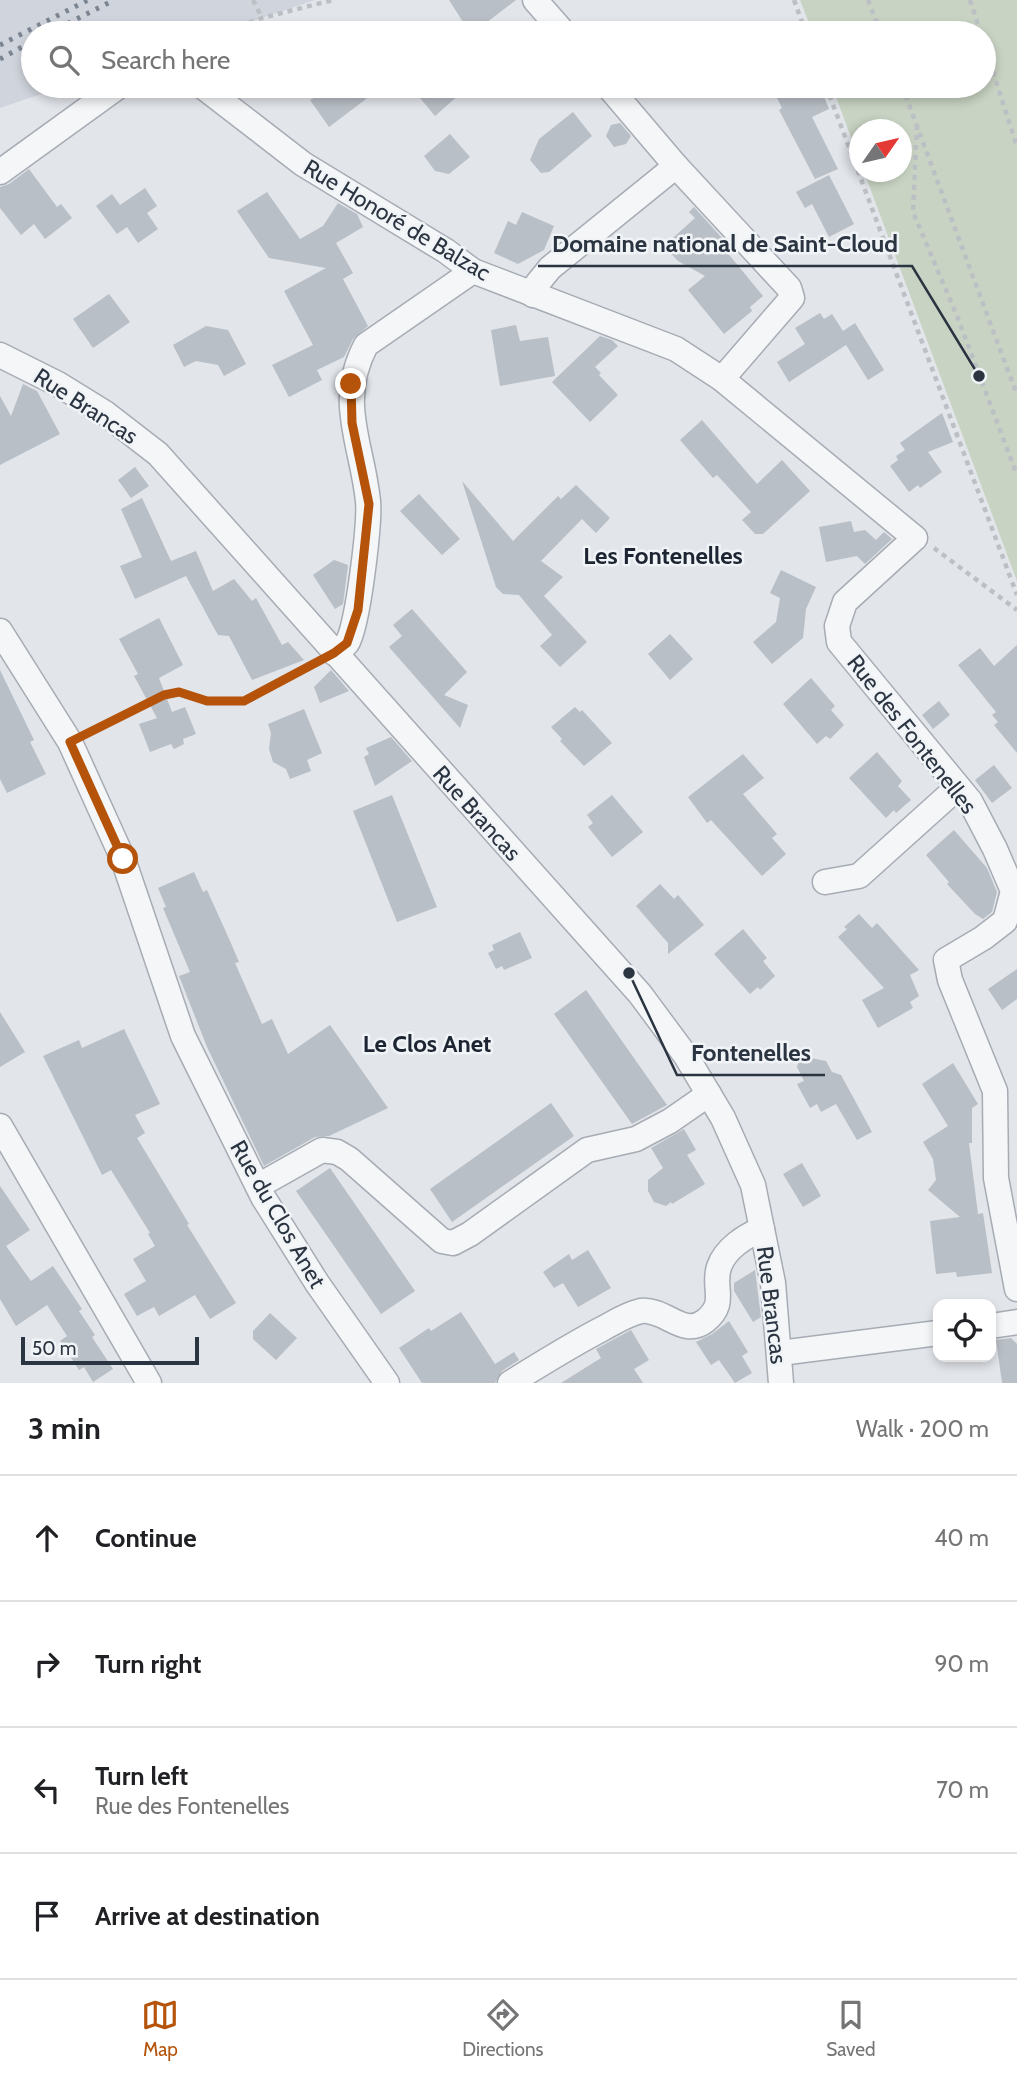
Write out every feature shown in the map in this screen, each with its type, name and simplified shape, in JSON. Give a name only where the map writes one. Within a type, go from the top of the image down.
[{"type":"street","points":[[535,0],[553,21]]},
{"type":"street","points":[[0,172],[102,98]]},
{"type":"street","name":"Rue Honoré de Balzac","points":[[218,98],[303,164],[446,251],[473,271],[676,349],[722,379]]},
{"type":"street","points":[[618,98],[676,166],[789,288],[792,298],[722,379],[915,538]]},
{"type":"street","points":[[533,295],[537,284],[550,268],[676,166]]},
{"type":"street","points":[[334,653],[347,643],[358,610],[369,504],[352,423],[351,384],[357,362],[366,345],[473,271]]},
{"type":"street","name":"Rue Brancas","points":[[0,355],[58,384],[105,413],[158,454],[640,994],[686,1056],[709,1094],[723,1118],[753,1185],[773,1283],[781,1383]]},
{"type":"street","name":"Rue des Fontenelles","points":[[915,538],[845,602],[837,626],[839,642],[970,801],[1013,891],[1004,921],[983,938],[946,960],[950,980],[995,1091],[996,1178],[1017,1289]]},
{"type":"street","name":"Rue du Clos Anet","points":[[0,631],[70,742],[123,859],[183,1036],[258,1186],[317,1283],[387,1383]]},
{"type":"street","points":[[825,882],[859,876],[958,787]]},
{"type":"street","points":[[258,1186],[323,1150],[337,1152],[349,1159],[442,1241],[453,1242],[471,1234],[587,1150],[636,1139],[670,1121],[709,1094]]},
{"type":"street","points":[[0,1126],[149,1383]]},
{"type":"street","points":[[510,1383],[631,1313],[655,1311],[684,1326],[692,1327],[703,1323],[713,1314],[719,1300],[719,1266],[742,1238],[762,1228]]},
{"type":"street","points":[[996,1325],[1017,1322]]},
{"type":"street","points":[[780,1353],[933,1334]]},
{"type":"path","points":[[253,0],[262,18]]},
{"type":"path","points":[[254,21],[333,0]]},
{"type":"path","points":[[794,0],[802,21]]},
{"type":"path","points":[[868,0],[876,21]]},
{"type":"path","points":[[970,0],[977,21]]},
{"type":"path","points":[[996,81],[1017,147]]},
{"type":"path","points":[[831,98],[1017,595]]},
{"type":"path","points":[[907,98],[1017,395]]},
{"type":"path","points":[[917,125],[913,212],[957,316],[1017,475]]},
{"type":"path","points":[[915,538],[930,544],[1017,610]]},
{"type":"path","points":[[70,742],[164,695],[179,692],[207,701],[244,701],[334,653]]},
{"type":"shaded area","points":[[0,0],[315,0],[253,21],[21,21],[21,98],[30,98],[0,108]]},
{"type":"green space","points":[[800,0],[1017,0],[1017,581],[868,182],[912,182],[912,119],[849,119],[849,132],[836,98],[996,98],[996,21],[808,21]]},
{"type":"building","points":[[449,0],[516,0],[489,21],[462,21]]},
{"type":"building","points":[[314,98],[366,99],[329,127],[310,100]]},
{"type":"building","points":[[420,98],[455,98],[435,116]]},
{"type":"building","points":[[777,98],[825,98],[829,109],[812,117],[838,169],[815,179],[779,110],[782,108]]},
{"type":"building","points":[[573,112],[592,136],[549,172],[541,173],[530,160],[539,139]]},
{"type":"building","points":[[620,123],[631,136],[626,144],[614,147],[606,136],[611,125]]},
{"type":"building","points":[[450,134],[470,157],[449,174],[435,171],[424,156]]},
{"type":"building","points":[[29,169],[57,207],[61,204],[72,218],[45,239],[34,224],[21,235],[0,208],[0,187],[9,184]]},
{"type":"building","points":[[829,175],[854,224],[829,237],[812,204],[805,208],[796,192]]},
{"type":"building","points":[[145,188],[157,206],[147,213],[158,229],[138,243],[127,227],[117,234],[96,206],[112,194],[120,205]]},
{"type":"building","points":[[267,192],[300,239],[323,226],[338,203],[357,214],[363,227],[336,243],[353,273],[343,279],[368,326],[353,339],[344,357],[317,370],[322,380],[289,397],[272,365],[313,345],[284,291],[326,268],[269,258],[237,211]]},
{"type":"building","points":[[694,207],[732,249],[728,252],[721,245],[763,296],[750,307],[752,311],[724,334],[688,290],[705,276],[678,261],[664,246],[695,218],[689,212]]},
{"type":"building","points":[[522,212],[554,226],[544,250],[518,264],[494,253],[508,221],[516,225]]},
{"type":"building","points":[[109,294],[130,322],[93,348],[73,319]]},
{"type":"building","points":[[820,313],[824,319],[832,314],[843,331],[855,323],[884,370],[868,380],[846,345],[789,382],[777,362],[805,344],[795,328]]},
{"type":"building","points":[[516,325],[520,341],[548,337],[555,376],[500,386],[491,330]]},
{"type":"building","points":[[206,326],[228,330],[246,364],[224,376],[218,365],[196,361],[184,367],[173,345]]},
{"type":"building","points":[[600,336],[612,340],[618,346],[595,367],[618,395],[590,422],[552,382]]},
{"type":"building","points":[[23,384],[37,391],[60,434],[0,465],[0,396],[11,416]]},
{"type":"building","points":[[942,413],[953,442],[928,452],[942,472],[920,488],[918,485],[909,492],[890,466],[898,460],[896,456],[905,450],[900,443]]},
{"type":"building","points":[[702,420],[757,484],[782,460],[810,491],[763,534],[755,534],[742,520],[751,512],[717,475],[713,478],[680,440]]},
{"type":"building","points":[[135,467],[149,486],[131,498],[118,480]]},
{"type":"building","points":[[462,481],[513,541],[558,496],[561,499],[576,485],[610,518],[596,533],[582,519],[541,561],[563,577],[544,596],[587,642],[560,667],[540,646],[552,635],[519,595],[503,594],[496,587]]},
{"type":"building","points":[[419,494],[460,539],[442,555],[400,511]]},
{"type":"building","points":[[142,498],[171,561],[196,551],[213,591],[234,579],[252,601],[256,598],[282,645],[288,642],[304,660],[252,680],[229,636],[218,635],[186,576],[135,599],[120,566],[142,557],[121,509]]},
{"type":"building","points":[[851,521],[854,532],[865,530],[876,540],[884,532],[892,539],[865,564],[857,556],[826,562],[819,527]]},
{"type":"building","points":[[334,560],[348,565],[343,604],[335,609],[313,575]]},
{"type":"building","points":[[781,570],[816,587],[806,609],[803,638],[772,664],[753,642],[776,622],[780,598],[770,593]]},
{"type":"building","points":[[412,609],[467,672],[444,695],[468,705],[460,728],[389,647],[402,636],[393,625]]},
{"type":"building","points":[[159,618],[183,665],[159,678],[172,712],[185,707],[196,734],[183,739],[184,744],[174,749],[171,744],[150,752],[139,724],[157,718],[134,676],[138,674],[119,639]]},
{"type":"building","points":[[670,634],[693,659],[670,680],[648,654]]},
{"type":"building","points":[[1017,645],[1017,753],[994,725],[998,722],[992,715],[996,712],[958,665],[980,648],[994,666]]},
{"type":"building","points":[[0,670],[34,740],[30,742],[46,774],[7,793],[0,779]]},
{"type":"building","points":[[331,670],[349,691],[320,703],[314,687]]},
{"type":"building","points":[[811,678],[835,706],[831,710],[844,725],[830,739],[826,736],[817,744],[783,704]]},
{"type":"building","points":[[939,701],[950,715],[933,729],[922,715]]},
{"type":"building","points":[[575,707],[580,712],[582,710],[612,743],[584,766],[560,741],[562,739],[551,727]]},
{"type":"building","points":[[304,709],[322,753],[307,760],[311,771],[290,779],[286,769],[273,762],[269,749],[271,733],[268,724]]},
{"type":"building","points":[[391,737],[412,761],[375,786],[364,757],[369,754],[366,748]]},
{"type":"building","points":[[877,752],[902,781],[898,786],[911,800],[886,818],[849,778]]},
{"type":"building","points":[[743,754],[764,778],[743,794],[777,834],[772,838],[786,854],[762,876],[711,820],[707,823],[688,797]]},
{"type":"building","points":[[994,765],[1012,788],[992,803],[975,780]]},
{"type":"building","points":[[392,795],[437,907],[397,922],[353,811]]},
{"type":"building","points":[[612,795],[643,832],[612,857],[588,827],[593,823],[587,815]]},
{"type":"building","points":[[954,830],[987,868],[997,892],[992,912],[983,919],[947,884],[949,882],[926,855]]},
{"type":"building","points":[[194,872],[203,892],[207,890],[230,941],[239,962],[235,963],[262,1024],[272,1019],[288,1054],[330,1025],[388,1108],[329,1136],[315,1137],[264,1166],[207,1047],[179,976],[190,972],[163,908],[166,907],[158,888]]},
{"type":"building","points":[[660,884],[674,899],[678,895],[704,925],[668,954],[668,943],[636,906]]},
{"type":"building","points":[[859,914],[872,928],[877,923],[919,970],[910,975],[919,996],[910,1002],[913,1008],[878,1028],[862,1000],[884,988],[838,937],[847,929],[844,927]]},
{"type":"building","points":[[743,929],[767,958],[763,961],[775,976],[760,990],[758,987],[750,994],[714,954]]},
{"type":"building","points":[[520,932],[532,958],[504,970],[502,966],[496,969],[488,953],[494,950],[492,945]]},
{"type":"building","points":[[1017,969],[1017,999],[1002,1010],[988,989]]},
{"type":"building","points":[[586,990],[667,1105],[632,1124],[554,1014]]},
{"type":"building","points":[[0,1012],[25,1052],[0,1067]]},
{"type":"building","points":[[124,1029],[160,1104],[135,1115],[145,1133],[137,1138],[236,1303],[210,1319],[195,1295],[159,1316],[154,1307],[137,1316],[124,1294],[146,1281],[133,1259],[155,1246],[148,1234],[150,1233],[111,1170],[102,1175],[43,1056],[79,1040],[82,1048]]},
{"type":"building","points":[[800,1056],[826,1061],[832,1072],[841,1075],[872,1132],[857,1140],[836,1104],[821,1112],[817,1104],[810,1108],[797,1084],[804,1081],[797,1067]]},
{"type":"building","points":[[953,1063],[978,1104],[972,1108],[972,1143],[969,1143],[978,1214],[983,1213],[992,1273],[957,1277],[956,1272],[936,1274],[930,1221],[960,1217],[928,1190],[936,1180],[933,1159],[923,1142],[948,1126],[922,1084]]},
{"type":"building","points":[[551,1103],[574,1136],[452,1222],[430,1189]]},
{"type":"building","points":[[684,1129],[696,1150],[687,1155],[705,1184],[666,1206],[654,1202],[648,1191],[648,1180],[663,1168],[651,1148]]},
{"type":"building","points":[[802,1163],[821,1196],[803,1207],[783,1174]]},
{"type":"building","points":[[330,1168],[415,1291],[381,1314],[296,1191]]},
{"type":"building","points":[[0,1186],[30,1230],[6,1246],[31,1281],[53,1266],[82,1309],[79,1311],[95,1335],[92,1337],[113,1369],[93,1382],[84,1367],[79,1370],[60,1341],[67,1336],[47,1305],[16,1326],[0,1299]]},
{"type":"building","points":[[588,1250],[611,1288],[578,1307],[563,1283],[554,1288],[543,1272],[569,1254],[572,1260]]},
{"type":"building","points":[[755,1270],[761,1317],[753,1322],[734,1291],[734,1283]]},
{"type":"building","points":[[461,1312],[495,1364],[514,1352],[519,1360],[502,1371],[495,1383],[422,1383],[399,1348],[429,1328],[431,1331]]},
{"type":"building","points":[[270,1313],[297,1338],[276,1360],[253,1339],[253,1331]]},
{"type":"building","points":[[729,1321],[748,1352],[742,1356],[752,1373],[735,1383],[719,1360],[711,1365],[696,1342]]},
{"type":"building","points":[[631,1330],[649,1360],[634,1369],[643,1383],[561,1383],[601,1358],[596,1349]]},
{"type":"building","points":[[1011,1338],[1017,1344],[1017,1383],[1002,1383],[996,1340]]},
{"type":"railway","points":[[47,21],[88,0]]},
{"type":"railway","points":[[73,21],[114,0]]},
{"type":"railway","points":[[0,45],[21,34]]},
{"type":"railway","points":[[0,59],[21,48]]},
{"type":"place","name":"Domaine national de Saint-Cloud","points":[[979,376]]},
{"type":"place","name":"Fontenelles","points":[[629,973]]},
{"type":"district","name":"Les Fontenelles","points":[[663,555]]},
{"type":"district","name":"Le Clos Anet","points":[[427,1043]]},
{"type":"route","points":[[123,859],[70,742],[164,695],[179,692],[207,701],[244,701],[334,653],[347,643],[358,610],[369,504],[352,423],[351,384]]}]
